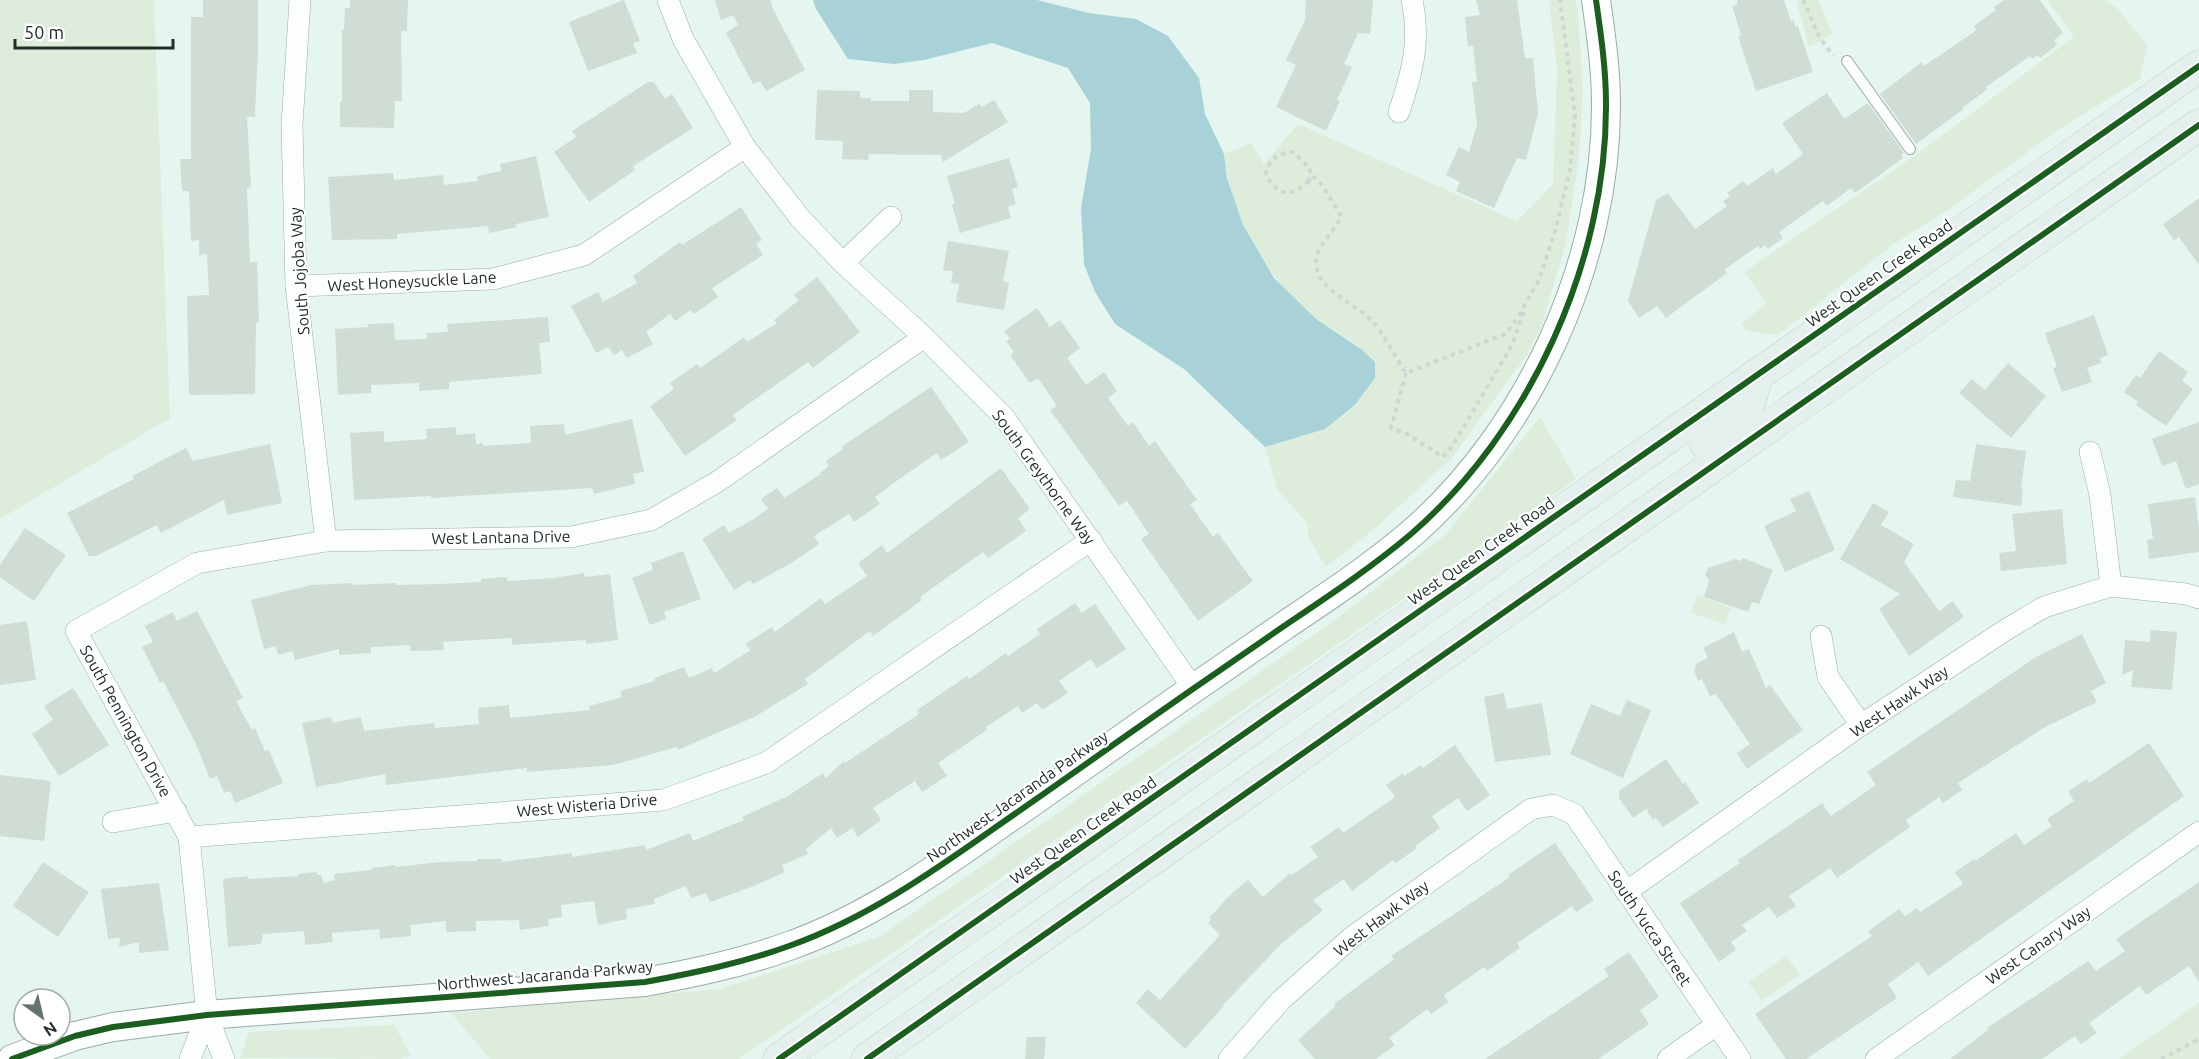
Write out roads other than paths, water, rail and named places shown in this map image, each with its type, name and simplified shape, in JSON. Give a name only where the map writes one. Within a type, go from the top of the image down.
[{"type":"main road","name":"West Queen Creek Road","points":[[779,1059],[1756,375],[2197,71]]},
{"type":"main road","points":[[867,1059],[2199,125]]},
{"type":"main road","points":[[1634,521],[1652,482],[1741,420],[1750,406],[1756,375]]},
{"type":"street","name":"South Jojoba Way","points":[[300,0],[292,125],[296,286],[326,541]]},
{"type":"street","name":"South Greythorne Way","points":[[668,0],[683,39],[745,147],[800,218],[843,263],[924,337],[1004,417],[1193,688]]},
{"type":"street","points":[[1399,112],[1413,69],[1416,19],[1412,0]]},
{"type":"street","name":"Northwest Jacaranda Parkway","points":[[12,1059],[75,1036],[113,1027],[207,1015],[645,982],[711,969],[791,946],[858,916],[932,873],[1193,688],[1347,584],[1412,533],[1480,459],[1524,397],[1545,359],[1580,273],[1601,178],[1606,106],[1604,64],[1596,0]]},
{"type":"street","name":"West Honeysuckle Lane","points":[[296,286],[493,279],[584,255],[745,147]]},
{"type":"street","points":[[843,263],[891,217]]},
{"type":"street","name":"West Lantana Drive","points":[[76,631],[198,563],[326,541],[571,537],[651,520],[717,482],[924,337]]},
{"type":"street","points":[[2090,452],[2100,495],[2110,586]]},
{"type":"street","name":"West Wisteria Drive","points":[[189,837],[663,800],[766,764],[1091,540]]},
{"type":"street","name":"West Hawk Way","points":[[1626,891],[1861,726],[2044,607],[2110,586],[2186,594],[2199,598]]},
{"type":"street","name":"South Pennington Drive","points":[[76,631],[189,837],[207,1015],[224,1059]]},
{"type":"street","points":[[1821,636],[1828,677],[1861,726]]},
{"type":"street","name":"West Hawk Way","points":[[1229,1059],[1281,1000],[1352,937],[1532,809],[1553,805]]},
{"type":"street","name":"South Yucca Street","points":[[1553,805],[1574,814],[1740,1059]]},
{"type":"street","name":"South Pennington Drive","points":[[113,822],[176,811]]},
{"type":"street","name":"West Canary Way","points":[[1876,1059],[2199,832]]},
{"type":"street","name":"South Pennington Drive","points":[[190,1059],[207,1015]]},
{"type":"street","points":[[1668,1059],[1716,1025]]},
{"type":"lane","points":[[1847,61],[1910,149]]},
{"type":"water","points":[[813,0],[1037,0],[1089,13],[1136,19],[1168,36],[1199,78],[1205,114],[1224,154],[1227,178],[1243,225],[1274,278],[1316,319],[1361,349],[1375,362],[1375,378],[1355,405],[1325,429],[1265,447],[1184,369],[1115,324],[1095,292],[1084,264],[1081,208],[1091,149],[1090,103],[1068,68],[992,43],[924,60],[894,64],[848,59],[816,9]]}]
